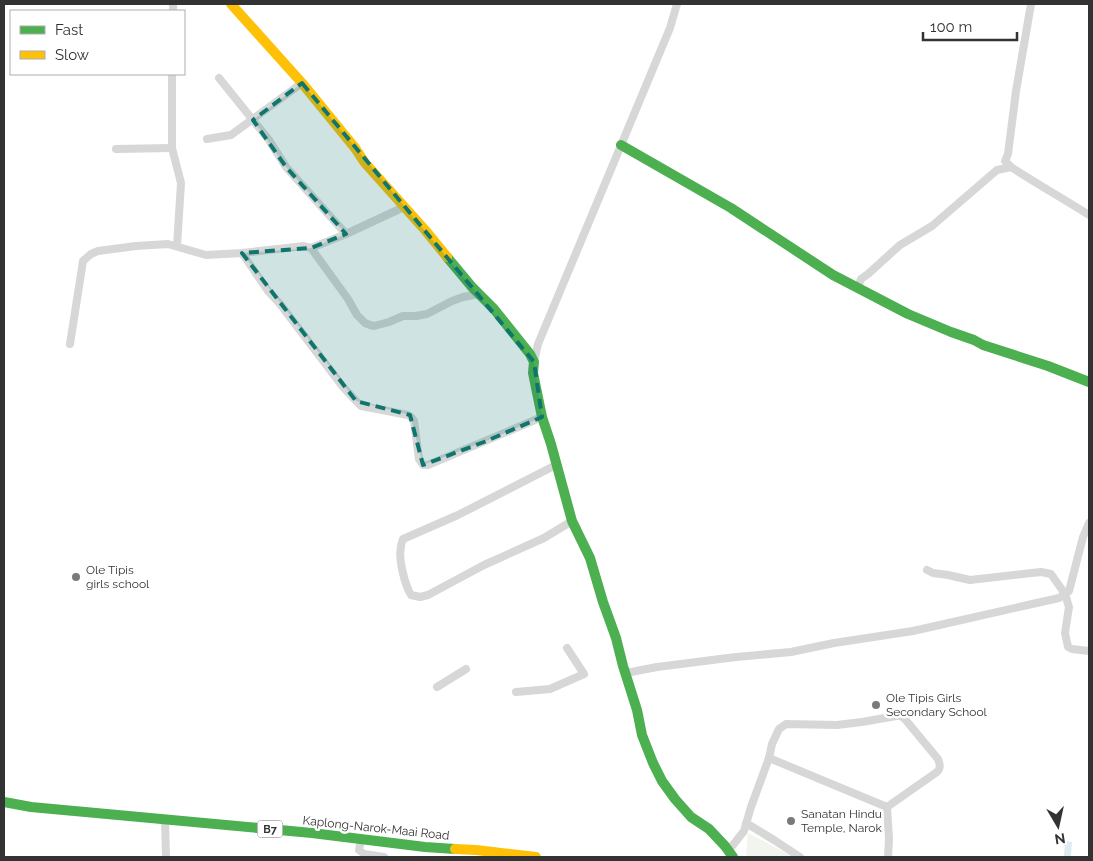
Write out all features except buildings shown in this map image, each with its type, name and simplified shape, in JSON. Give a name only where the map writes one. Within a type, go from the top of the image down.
[{"type":"main road","points":[[231,4],[302,83],[365,163],[425,230],[472,287],[494,309],[530,354],[534,362],[533,373],[542,417],[572,521],[590,558],[616,638],[637,710],[642,735],[653,763],[662,781],[686,812],[709,829],[731,854]]},
{"type":"main road","points":[[621,146],[697,188],[833,276],[858,287],[877,299],[983,345],[1048,366],[1089,382]]},
{"type":"main road","name":"Kaplong-Narok-Maai Road","points":[[4,802],[31,807],[312,833],[536,857]]},
{"type":"street","points":[[534,362],[538,344],[670,28],[678,4]]},
{"type":"street","points":[[1032,4],[1016,92],[1008,154],[1005,161],[1089,216]]},
{"type":"street","points":[[172,75],[172,148],[181,184],[177,246]]},
{"type":"street","points":[[219,78],[269,140],[286,167],[346,234]]},
{"type":"street","points":[[206,138],[231,135],[302,83]]},
{"type":"street","points":[[116,149],[172,148]]},
{"type":"street","points":[[858,287],[861,279],[900,245],[932,226],[997,170],[1012,167]]},
{"type":"street","points":[[70,344],[82,261],[90,254],[98,251],[136,246],[168,244],[206,255],[304,246],[311,248],[404,207]]},
{"type":"street","points":[[311,248],[348,299],[357,315],[370,325],[374,326],[389,322],[403,316],[427,314],[452,301],[479,294]]},
{"type":"street","points":[[242,253],[268,291],[343,387],[361,406],[391,411],[411,417],[414,421],[419,459],[423,465],[428,465],[542,417]]},
{"type":"street","points":[[556,465],[458,515],[403,539],[400,548],[400,558],[407,589],[411,595],[420,597],[428,595],[544,538],[572,521]]},
{"type":"street","points":[[626,673],[656,667],[791,652],[834,643],[913,631],[1059,598],[1069,591],[1081,544],[1089,523]]},
{"type":"street","points":[[927,570],[933,573],[970,580],[1047,572],[1053,576],[1065,594],[1069,607],[1065,633],[1068,646],[1072,649],[1089,651]]},
{"type":"street","points":[[516,692],[550,689],[584,674],[567,648]]},
{"type":"street","points":[[436,687],[466,669]]},
{"type":"street","points":[[731,854],[744,831],[770,758],[772,744],[779,729],[786,724],[837,725],[900,716],[904,718],[938,759],[940,769],[887,807]]},
{"type":"street","points":[[770,758],[887,807]]},
{"type":"street","points":[[887,807],[888,857]]},
{"type":"street","points":[[165,819],[166,857]]},
{"type":"street","points":[[746,824],[800,857]]},
{"type":"street","points":[[361,839],[359,850],[364,854],[384,857]]},
{"type":"highlighted area","points":[[302,83],[534,362],[542,417],[484,442],[423,465],[410,415],[356,401],[242,253],[311,248],[346,234],[286,167],[253,120]]},
{"type":"shaded area","points":[[748,833],[790,855],[791,857],[746,857]]},
{"type":"shaded area","points":[[1065,841],[1072,842],[1071,856],[1064,856]]},
{"type":"traffic: fast","points":[[621,145],[731,208],[833,275],[908,314],[983,345],[1048,366],[1089,382]]},
{"type":"traffic: fast","points":[[447,257],[472,287],[494,309],[530,354],[534,362],[533,373],[542,417],[572,521],[590,558],[616,638],[637,710],[642,735],[653,763],[662,781],[675,799],[691,817],[709,829],[733,857]]},
{"type":"traffic: fast","points":[[4,802],[31,807],[312,833],[455,849]]},
{"type":"traffic: slow","points":[[231,4],[302,83],[365,163],[447,257]]},
{"type":"traffic: slow","points":[[455,849],[536,857]]},
{"type":"place","name":"Ole Tipis girls school","points":[[76,577]]},
{"type":"place","name":"Ole Tipis Girls Secondary School","points":[[876,705]]},
{"type":"place","name":"Sanatan Hindu Temple, Narok","points":[[791,821]]}]
